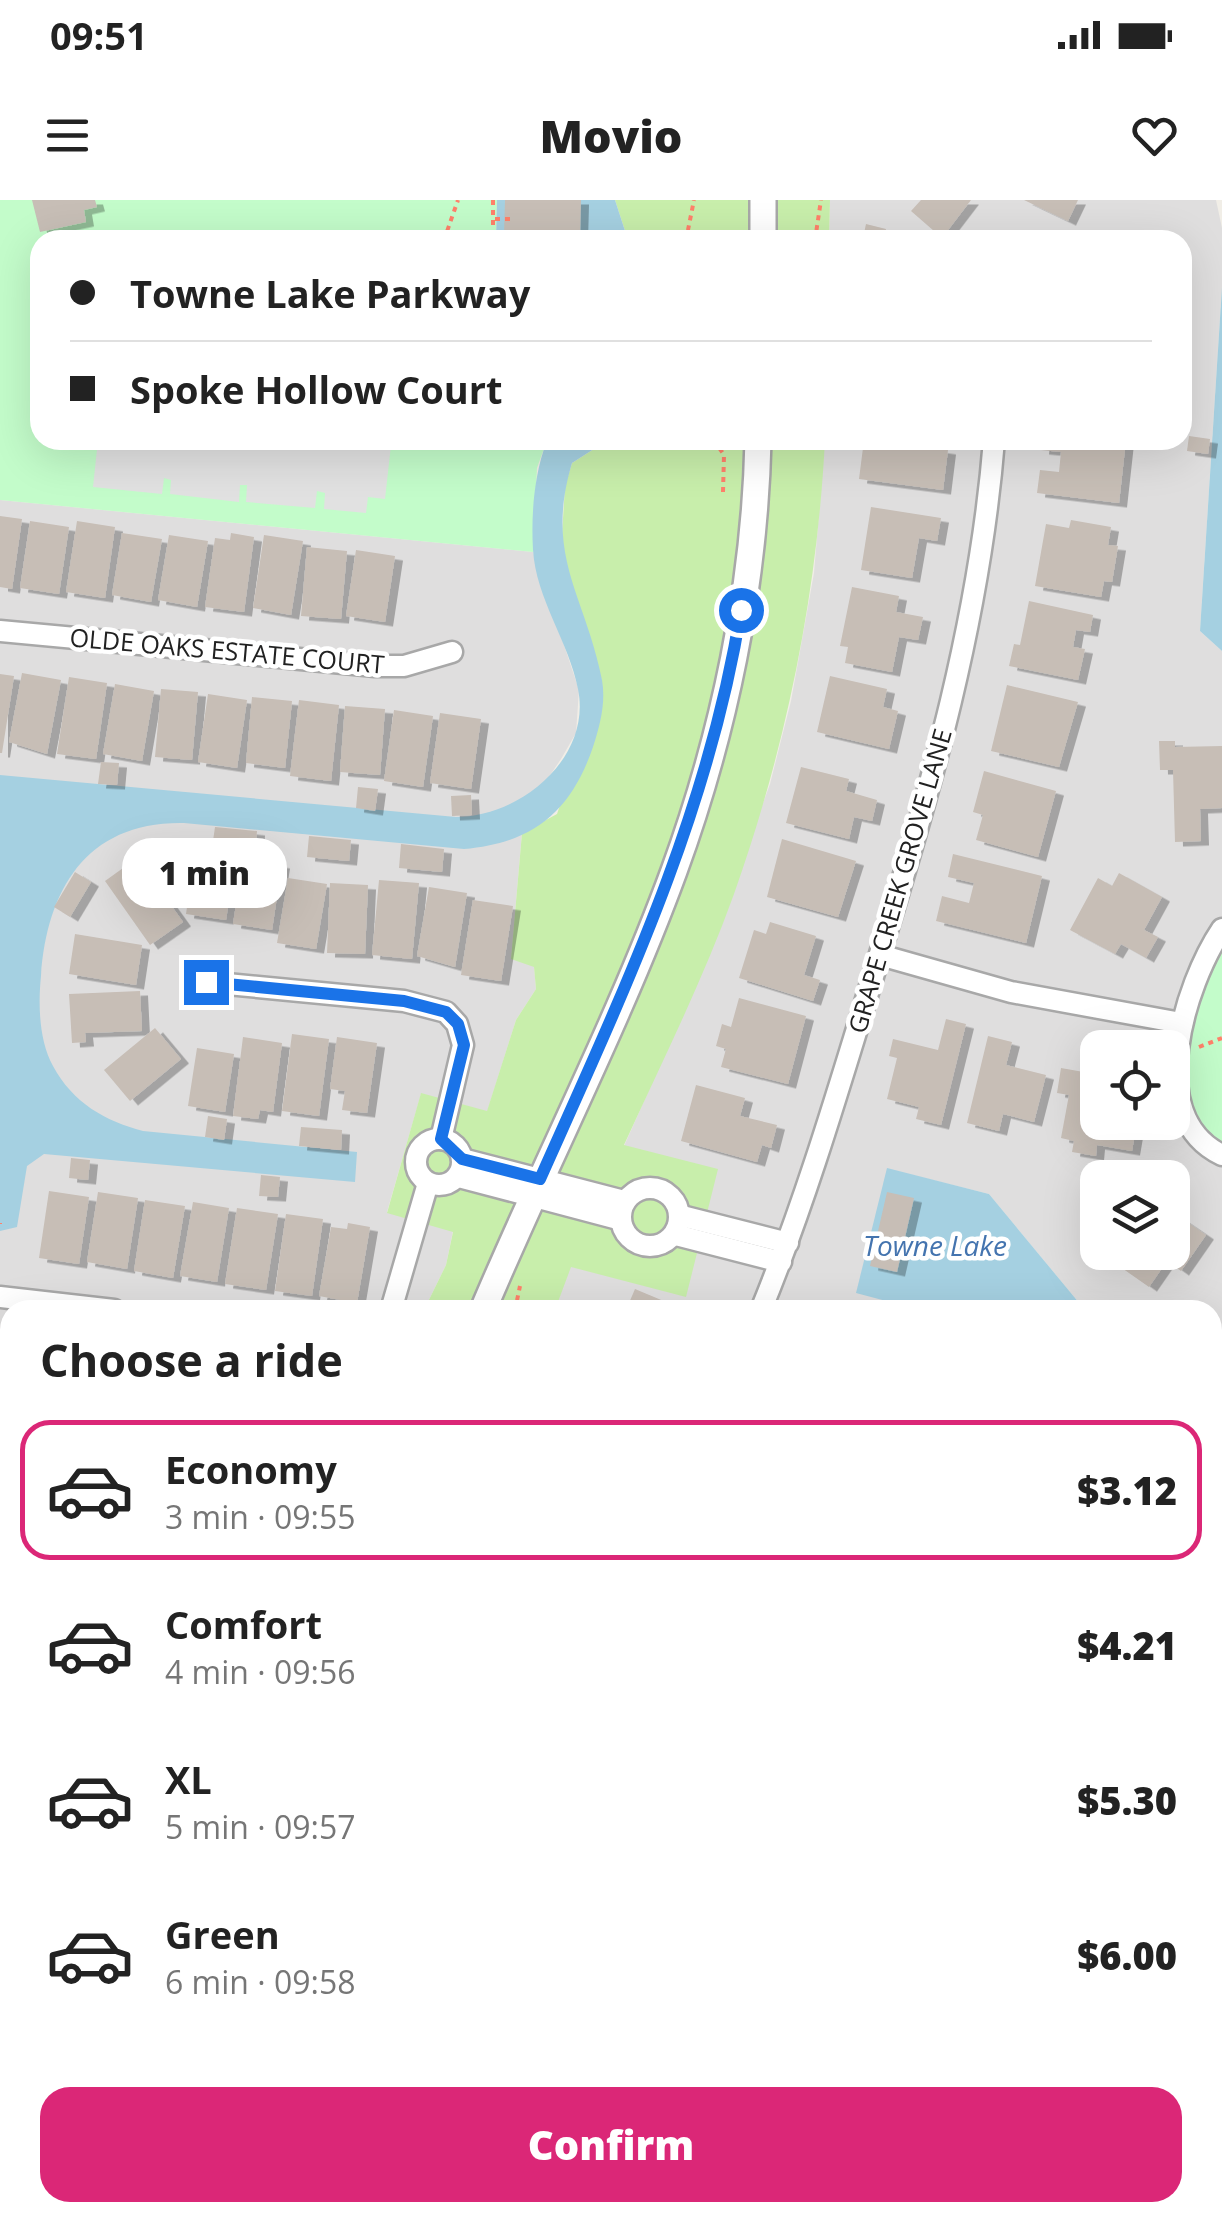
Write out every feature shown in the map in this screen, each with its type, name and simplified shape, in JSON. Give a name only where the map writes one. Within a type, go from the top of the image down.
[{"type":"street","points":[[762,230],[764,200]]},
{"type":"street","points":[[486,1300],[674,870],[710,759],[736,644],[752,540],[757,450]]},
{"type":"street","name":"GRAPE CREEK GROVE LANE","points":[[765,1300],[784,1253],[880,954],[956,685],[976,591],[993,450]]},
{"type":"street","name":"OLDE OAKS ESTATE COURT","points":[[0,631],[375,666],[404,666],[452,652]]},
{"type":"street","points":[[1222,929],[1188,992],[1177,1064],[1186,1114],[1198,1139],[1222,1155]]},
{"type":"street","points":[[880,954],[1011,992],[1181,1022]]},
{"type":"street","points":[[206,982],[429,1005],[458,1024],[464,1045],[441,1139],[460,1168]]},
{"type":"street","points":[[428,1183],[416,1167],[417,1155],[430,1139],[441,1139]]},
{"type":"street","points":[[394,1300],[428,1183],[460,1168],[621,1210],[642,1243],[656,1244],[679,1225]]},
{"type":"street","points":[[621,1210],[645,1189],[658,1192],[676,1203],[679,1225]]},
{"type":"street","points":[[679,1225],[784,1253]]},
{"type":"street","points":[[0,1297],[26,1300]]},
{"type":"path","points":[[448,230],[458,200]]},
{"type":"path","points":[[494,200],[494,230]]},
{"type":"path","points":[[688,230],[694,200]]},
{"type":"path","points":[[817,230],[821,200]]},
{"type":"path","points":[[493,218],[510,219]]},
{"type":"path","points":[[720,450],[724,456],[723,492]]},
{"type":"shaded area","points":[[830,200],[1216,200],[1222,228],[1222,287],[1200,631],[1222,651],[1222,1300],[1077,1300],[989,1194],[888,1169],[857,1292],[885,1300],[558,1300],[570,1266],[685,1296],[624,1146],[699,978],[770,784],[791,701],[814,573],[824,450],[1192,450],[1192,230],[829,230]]},
{"type":"shaded area","points":[[97,450],[390,450],[385,499],[368,497],[366,513],[324,509],[325,493],[317,491],[315,508],[246,502],[247,485],[240,485],[239,502],[170,494],[171,480],[164,478],[162,494],[93,487]]},
{"type":"shaded area","points":[[0,500],[533,552],[579,690],[576,733],[540,790],[513,803],[522,833],[511,958],[534,966],[536,989],[516,1020],[487,1112],[421,1094],[387,1212],[453,1231],[446,1265],[429,1300],[0,1300]]},
{"type":"green space","points":[[0,200],[497,200],[496,230],[30,230],[30,450],[543,450],[537,468],[533,552],[0,500]]},
{"type":"green space","points":[[615,200],[830,200],[829,230],[625,230]]},
{"type":"green space","points":[[592,450],[824,450],[815,556],[796,670],[753,839],[682,1021],[624,1145],[718,1169],[686,1297],[571,1267],[559,1300],[429,1300],[446,1265],[453,1232],[387,1213],[421,1093],[487,1111],[516,1020],[536,989],[534,967],[511,959],[522,833],[557,814],[602,681],[561,551],[565,486],[572,463]]},
{"type":"green space","points":[[1222,951],[1222,1144],[1204,1126],[1190,1088],[1192,1023],[1210,971]]},
{"type":"water","points":[[497,200],[615,200],[625,230],[496,230]]},
{"type":"water","points":[[1222,287],[1222,651],[1200,631]]},
{"type":"water","points":[[544,450],[592,450],[572,463],[562,524],[570,574],[595,650],[603,697],[600,722],[584,770],[561,806],[546,820],[511,840],[464,849],[184,823],[150,825],[122,834],[78,866],[52,915],[41,976],[41,1022],[53,1066],[80,1100],[116,1122],[143,1131],[357,1152],[355,1182],[44,1154],[27,1166],[17,1227],[0,1231],[0,775],[456,817],[504,807],[526,795],[562,760],[574,738],[579,714],[574,672],[535,568],[533,509]]},
{"type":"water","name":"Towne Lake","points":[[887,1168],[989,1194],[1077,1300],[882,1300],[856,1293]]},
{"type":"building","points":[[32,200],[95,200],[97,207],[84,210],[86,222],[40,230]]},
{"type":"building","points":[[505,200],[581,200],[580,230],[504,230]]},
{"type":"building","points":[[921,200],[971,200],[948,230],[933,230],[911,211]]},
{"type":"building","points":[[1024,200],[1078,200],[1068,221]]},
{"type":"building","points":[[866,224],[886,229],[886,230],[865,230]]},
{"type":"building","points":[[1192,436],[1210,439],[1208,454],[1187,451],[1192,450]]},
{"type":"building","points":[[863,450],[948,450],[943,490],[859,479]]},
{"type":"building","points":[[1041,450],[1125,450],[1119,503],[1037,493],[1040,470],[1059,472],[1061,452]]},
{"type":"building","points":[[871,507],[941,518],[937,541],[919,538],[912,578],[861,570]]},
{"type":"building","points":[[0,516],[22,519],[12,589],[0,587]]},
{"type":"building","points":[[1071,520],[1111,527],[1108,545],[1118,546],[1112,582],[1104,581],[1101,597],[1035,586],[1046,524],[1069,528]]},
{"type":"building","points":[[30,521],[69,527],[59,594],[20,588]]},
{"type":"building","points":[[77,521],[115,527],[105,598],[66,592]]},
{"type":"building","points":[[122,533],[162,539],[151,602],[112,595]]},
{"type":"building","points":[[231,533],[254,537],[244,612],[205,607],[215,538],[230,540]]},
{"type":"building","points":[[169,535],[208,541],[197,607],[158,600]]},
{"type":"building","points":[[264,535],[303,541],[291,615],[253,608]]},
{"type":"building","points":[[307,547],[347,551],[341,619],[301,616]]},
{"type":"building","points":[[356,550],[395,556],[385,622],[346,616]]},
{"type":"building","points":[[852,587],[899,596],[896,612],[923,617],[918,640],[899,637],[892,672],[845,663],[848,647],[840,646]]},
{"type":"building","points":[[1029,601],[1093,615],[1090,632],[1076,630],[1073,647],[1085,649],[1078,680],[1009,666],[1014,644],[1020,645]]},
{"type":"building","points":[[22,673],[61,680],[47,754],[9,742]]},
{"type":"building","points":[[0,674],[14,676],[2,753],[0,753]]},
{"type":"building","points":[[830,676],[887,689],[883,707],[898,711],[889,749],[817,732]]},
{"type":"building","points":[[69,677],[107,683],[96,759],[57,754]]},
{"type":"building","points":[[115,684],[154,691],[142,761],[103,754]]},
{"type":"building","points":[[1007,685],[1078,702],[1059,767],[991,751]]},
{"type":"building","points":[[161,689],[198,692],[192,760],[155,757]]},
{"type":"building","points":[[208,694],[247,700],[237,768],[198,762]]},
{"type":"building","points":[[252,697],[292,701],[285,768],[246,763]]},
{"type":"building","points":[[299,700],[339,705],[331,781],[290,776]]},
{"type":"building","points":[[345,706],[385,709],[380,775],[340,772]]},
{"type":"building","points":[[394,710],[433,716],[423,787],[384,781]]},
{"type":"building","points":[[440,713],[481,719],[471,789],[430,783]]},
{"type":"building","points":[[1159,741],[1175,741],[1175,747],[1222,746],[1222,808],[1200,809],[1201,841],[1175,842],[1173,770],[1160,770]]},
{"type":"building","points":[[101,762],[119,763],[117,785],[98,784]]},
{"type":"building","points":[[801,767],[849,779],[846,791],[877,800],[872,821],[854,817],[849,839],[786,823]]},
{"type":"building","points":[[984,771],[1056,791],[1038,857],[976,840],[983,815],[973,812]]},
{"type":"building","points":[[358,787],[378,789],[375,811],[356,808]]},
{"type":"building","points":[[471,795],[472,815],[452,816],[451,796]]},
{"type":"building","points":[[215,827],[257,831],[255,853],[212,848]]},
{"type":"building","points":[[309,836],[351,840],[349,861],[307,857]]},
{"type":"building","points":[[782,839],[856,861],[838,917],[767,897]]},
{"type":"building","points":[[401,844],[444,849],[442,872],[399,868]]},
{"type":"building","points":[[195,853],[235,859],[226,920],[186,914]]},
{"type":"building","points":[[953,854],[1042,876],[1026,943],[936,921],[942,896],[969,903],[974,883],[948,877]]},
{"type":"building","points":[[137,858],[183,922],[150,945],[105,881]]},
{"type":"building","points":[[243,858],[282,864],[272,930],[233,924]]},
{"type":"building","points":[[75,872],[91,882],[70,917],[54,907]]},
{"type":"building","points":[[1119,873],[1162,897],[1144,930],[1158,937],[1146,958],[1121,944],[1115,954],[1070,930],[1098,878],[1112,886]]},
{"type":"building","points":[[288,878],[327,884],[316,949],[277,943]]},
{"type":"building","points":[[379,880],[419,883],[412,959],[372,955]]},
{"type":"building","points":[[330,883],[368,885],[365,954],[327,953]]},
{"type":"building","points":[[429,887],[467,893],[455,967],[417,956]]},
{"type":"building","points":[[473,900],[513,906],[501,981],[461,975]]},
{"type":"building","points":[[770,922],[816,936],[804,975],[820,980],[813,1001],[739,978],[754,930],[766,934]]},
{"type":"building","points":[[75,934],[142,945],[136,985],[69,974]]},
{"type":"building","points":[[140,991],[142,1031],[85,1033],[86,1042],[72,1043],[69,994]]},
{"type":"building","points":[[739,998],[806,1016],[788,1084],[721,1067],[726,1049],[716,1046],[722,1024],[731,1027]]},
{"type":"building","points":[[946,1019],[966,1024],[941,1125],[916,1119],[919,1107],[887,1099],[897,1058],[889,1056],[893,1039],[938,1050]]},
{"type":"building","points":[[155,1028],[181,1059],[130,1101],[104,1070]]},
{"type":"building","points":[[292,1034],[329,1039],[319,1116],[282,1111]]},
{"type":"building","points":[[988,1036],[1012,1042],[1006,1065],[1046,1075],[1034,1122],[1003,1114],[999,1131],[967,1123]]},
{"type":"building","points":[[243,1037],[282,1043],[273,1112],[260,1110],[258,1119],[233,1116]]},
{"type":"building","points":[[337,1037],[377,1043],[367,1113],[342,1110],[345,1091],[330,1089]]},
{"type":"building","points":[[197,1048],[234,1054],[225,1112],[188,1106]]},
{"type":"building","points":[[1061,1068],[1080,1071],[1080,1140],[1134,1140],[1132,1151],[1097,1145],[1096,1156],[1072,1152],[1074,1141],[1061,1138],[1069,1095],[1057,1093]]},
{"type":"building","points":[[696,1085],[745,1098],[740,1116],[777,1125],[771,1148],[762,1145],[757,1162],[681,1141]]},
{"type":"building","points":[[208,1116],[227,1119],[224,1140],[205,1137]]},
{"type":"building","points":[[301,1127],[342,1130],[341,1150],[299,1146]]},
{"type":"building","points":[[71,1158],[90,1160],[88,1180],[69,1178]]},
{"type":"building","points":[[261,1175],[280,1177],[278,1197],[259,1196]]},
{"type":"building","points":[[49,1191],[89,1197],[79,1264],[39,1258]]},
{"type":"building","points":[[98,1192],[138,1198],[127,1269],[87,1262]]},
{"type":"building","points":[[887,1192],[914,1198],[897,1272],[870,1266]]},
{"type":"building","points":[[145,1200],[185,1206],[173,1278],[134,1271]]},
{"type":"building","points":[[193,1202],[229,1208],[217,1282],[180,1276]]},
{"type":"building","points":[[237,1208],[278,1214],[266,1290],[225,1284]]},
{"type":"building","points":[[286,1214],[323,1219],[312,1296],[275,1291]]},
{"type":"building","points":[[348,1223],[370,1227],[358,1300],[319,1296],[331,1227],[347,1229]]},
{"type":"building","points":[[1190,1224],[1206,1235],[1190,1258]]},
{"type":"building","points":[[1125,1270],[1161,1270],[1149,1287]]},
{"type":"building","points":[[635,1289],[661,1300],[630,1300]]},
{"type":"route","points":[[206,982],[404,1001],[446,1012],[458,1024],[464,1045],[441,1139],[454,1147],[462,1159],[540,1179],[674,870],[710,759],[741,610]]}]
